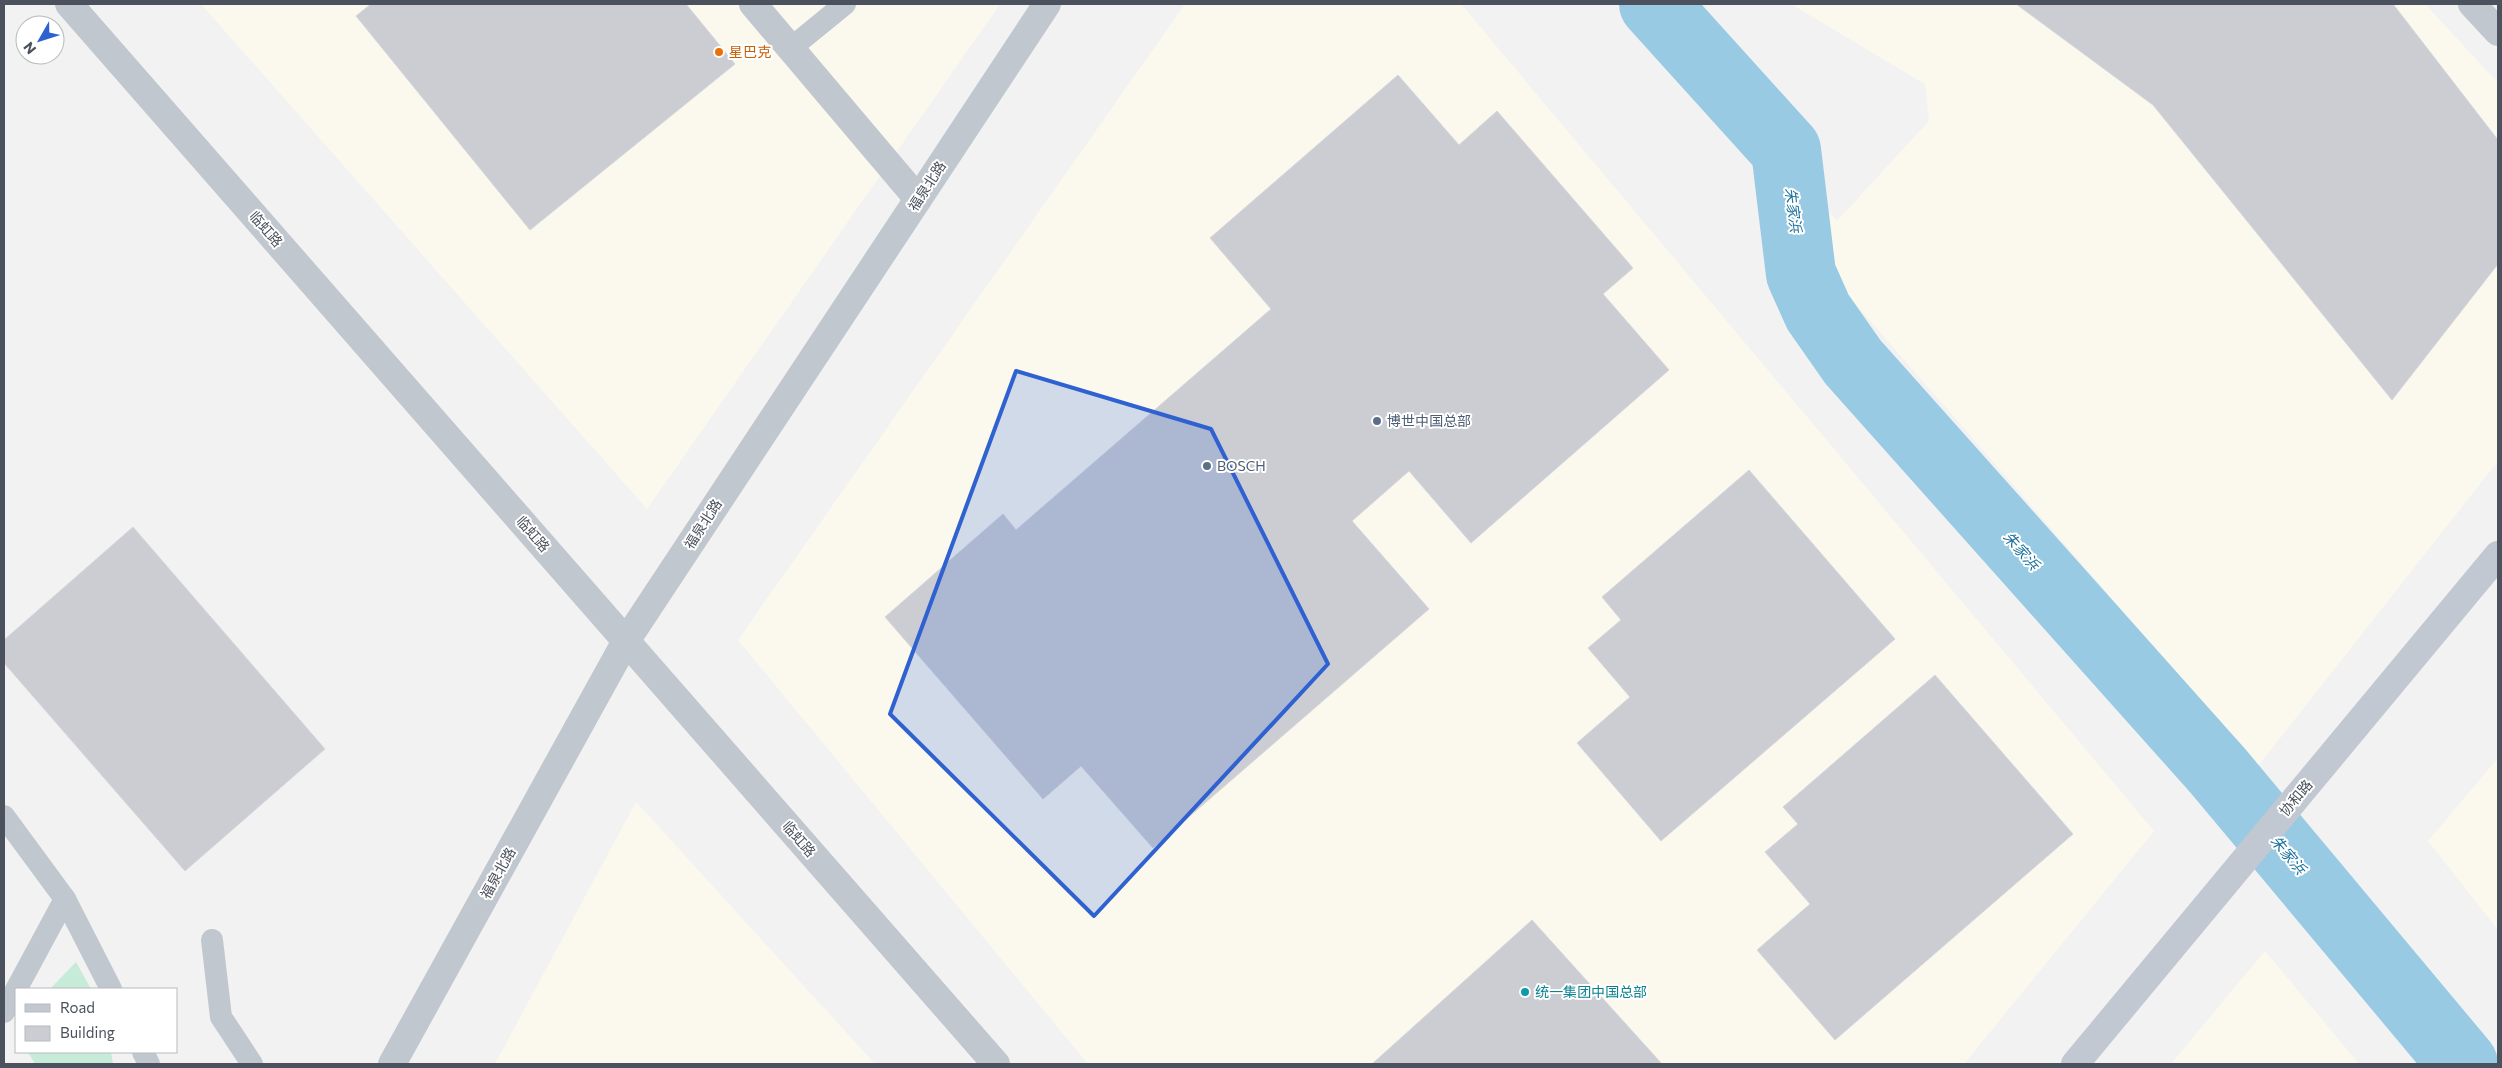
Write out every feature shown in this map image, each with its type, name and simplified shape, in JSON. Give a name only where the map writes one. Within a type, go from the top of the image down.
[{"type":"main road","name":"协和路","points":[[2074,1064],[2498,555]]},
{"type":"street","name":"临虹路","points":[[69,4],[996,1064]]},
{"type":"street","points":[[753,4],[918,199]]},
{"type":"street","name":"福泉北路","points":[[392,1064],[626,641],[1047,4]]},
{"type":"street","points":[[2472,4],[2498,32]]},
{"type":"lane","points":[[791,48],[845,4]]},
{"type":"lane","points":[[4,816],[65,900],[110,988]]},
{"type":"lane","points":[[17,988],[65,900]]},
{"type":"lane","points":[[212,940],[221,1018],[252,1064]]},
{"type":"lane","points":[[4,1012],[15,992]]},
{"type":"highlighted area","points":[[1016,371],[1211,429],[1328,664],[1094,916],[890,714]]},
{"type":"shaded area","points":[[201,4],[1000,4],[647,509]]},
{"type":"shaded area","points":[[1185,4],[1461,4],[2154,831],[1964,1064],[1088,1064],[738,640]]},
{"type":"shaded area","points":[[1791,4],[2425,4],[2498,83],[2498,461],[2258,766],[1846,293],[1752,170],[1777,151],[1837,221],[1929,121],[1925,84]]},
{"type":"shaded area","points":[[2498,758],[2498,930],[2428,841]]},
{"type":"shaded area","points":[[636,802],[875,1064],[495,1064]]},
{"type":"shaded area","points":[[2265,951],[2359,1064],[2171,1064]]},
{"type":"green space","points":[[76,962],[90,988],[51,988]]},
{"type":"green space","points":[[29,1053],[111,1053],[113,1064],[35,1064]]},
{"type":"building","points":[[371,4],[686,4],[735,64],[530,230],[356,16]]},
{"type":"building","points":[[2016,4],[2393,4],[2498,140],[2498,264],[2392,400],[2153,105]]},
{"type":"building","name":"博世中国总部","points":[[1398,75],[1459,145],[1497,111],[1633,268],[1603,294],[1669,370],[1471,543],[1409,471],[1352,521],[1429,609],[1153,848],[1081,766],[1043,799],[885,617],[1003,514],[1016,530],[1271,309],[1210,238]]},
{"type":"building","points":[[1749,470],[1895,639],[1661,841],[1577,743],[1630,697],[1588,648],[1621,620],[1602,597]]},
{"type":"building","points":[[133,527],[325,749],[185,871],[4,663],[4,640]]},
{"type":"building","points":[[1935,675],[2073,834],[1835,1040],[1757,950],[1810,904],[1765,852],[1798,824],[1783,807]]},
{"type":"building","name":"统一集团中国总部","points":[[1532,920],[1662,1064],[1372,1064]]},
{"type":"waterway","name":"朱家浜","points":[[1654,4],[1786,150],[1801,274],[1818,312],[1853,362],[2218,771],[2463,1064]]},
{"type":"place","name":"星巴克","points":[[719,52]]},
{"type":"place","name":"博世中国总部","points":[[1377,421]]},
{"type":"place","name":"BOSCH","points":[[1207,466]]},
{"type":"place","name":"统一集团中国总部","points":[[1525,992]]}]
